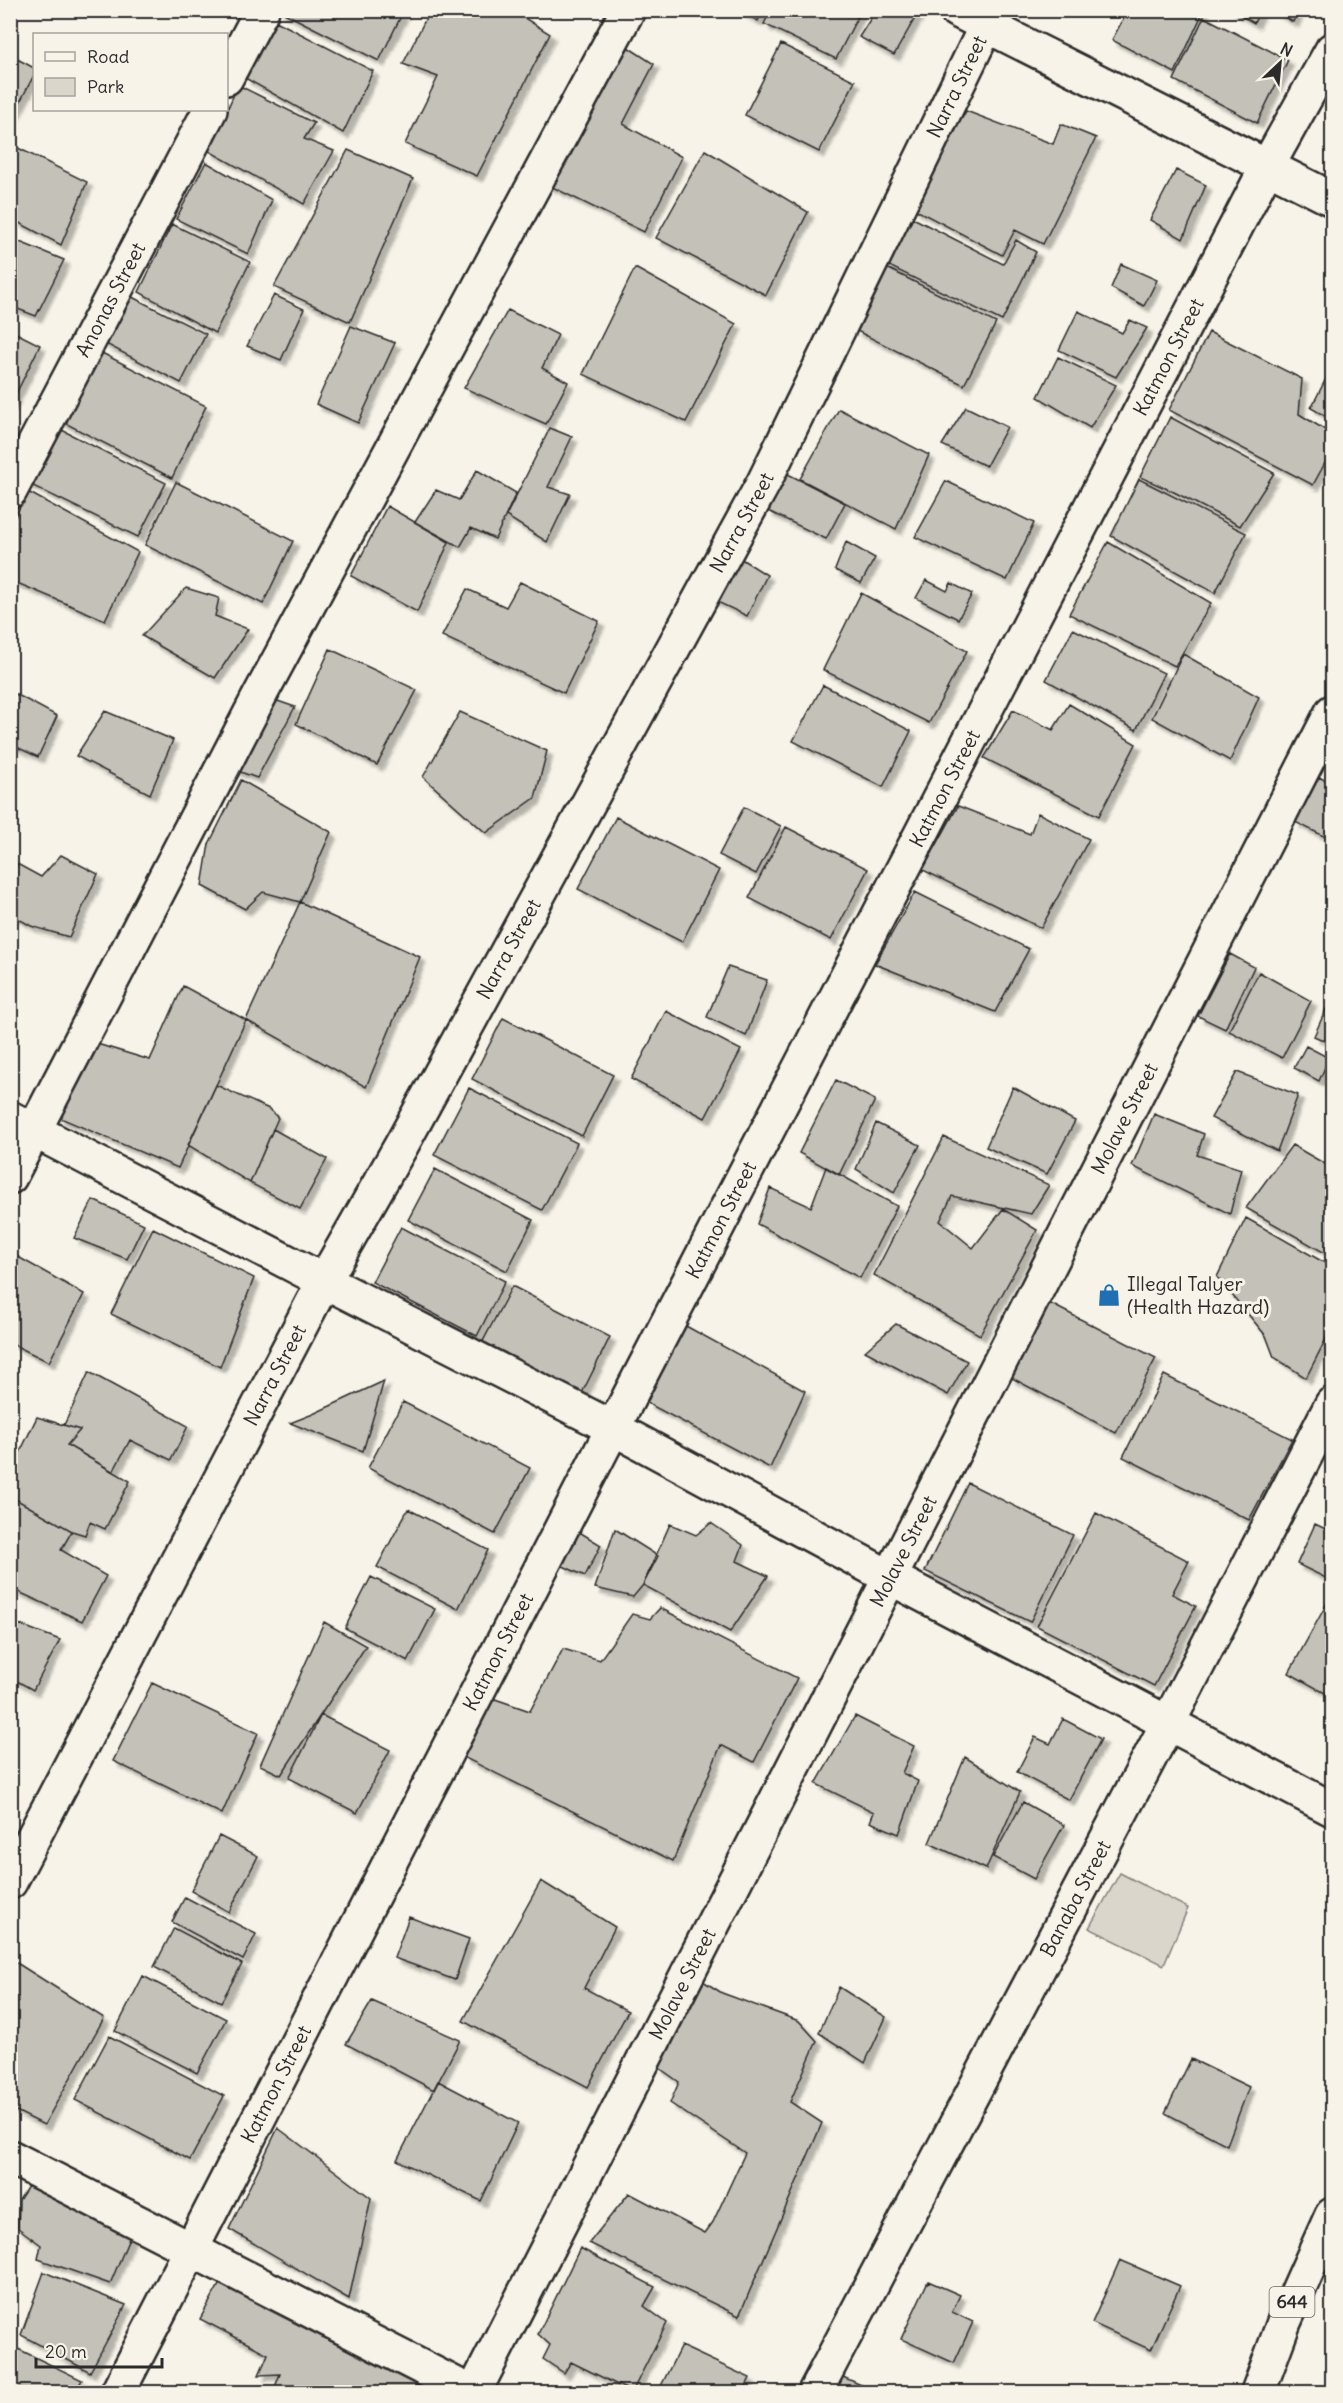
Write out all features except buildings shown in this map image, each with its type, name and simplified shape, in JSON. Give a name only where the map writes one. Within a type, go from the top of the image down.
[{"type":"street","points":[[228,74],[262,10]]},
{"type":"street","points":[[10,1177],[23,1124],[266,684],[628,10]]},
{"type":"street","points":[[956,10],[990,18],[1332,199]]},
{"type":"street","name":"Narra Street","points":[[10,1882],[324,1281],[401,1146],[764,482],[990,18]]},
{"type":"street","name":"Katmon Street","points":[[118,2392],[613,1428],[1268,165],[1332,50]]},
{"type":"street","name":"Anonas Street","points":[[10,491],[209,111]]},
{"type":"street","name":"Molave Street","points":[[472,2392],[891,1578],[1332,712]]},
{"type":"street","points":[[23,1124],[613,1428],[891,1578],[1332,1809]]},
{"type":"street","name":"Banaba Street","points":[[815,2392],[1168,1723],[1332,1404]]},
{"type":"street","points":[[10,2157],[472,2392]]},
{"type":"street","name":"644","points":[[1258,2392],[1284,2322],[1332,2215]]},
{"type":"green space","points":[[1120,1873],[1188,1908],[1164,1965],[1089,1928]]},
{"type":"place","name":"Illegal Talyer (Health Hazard)","points":[[1109,1295]]}]
